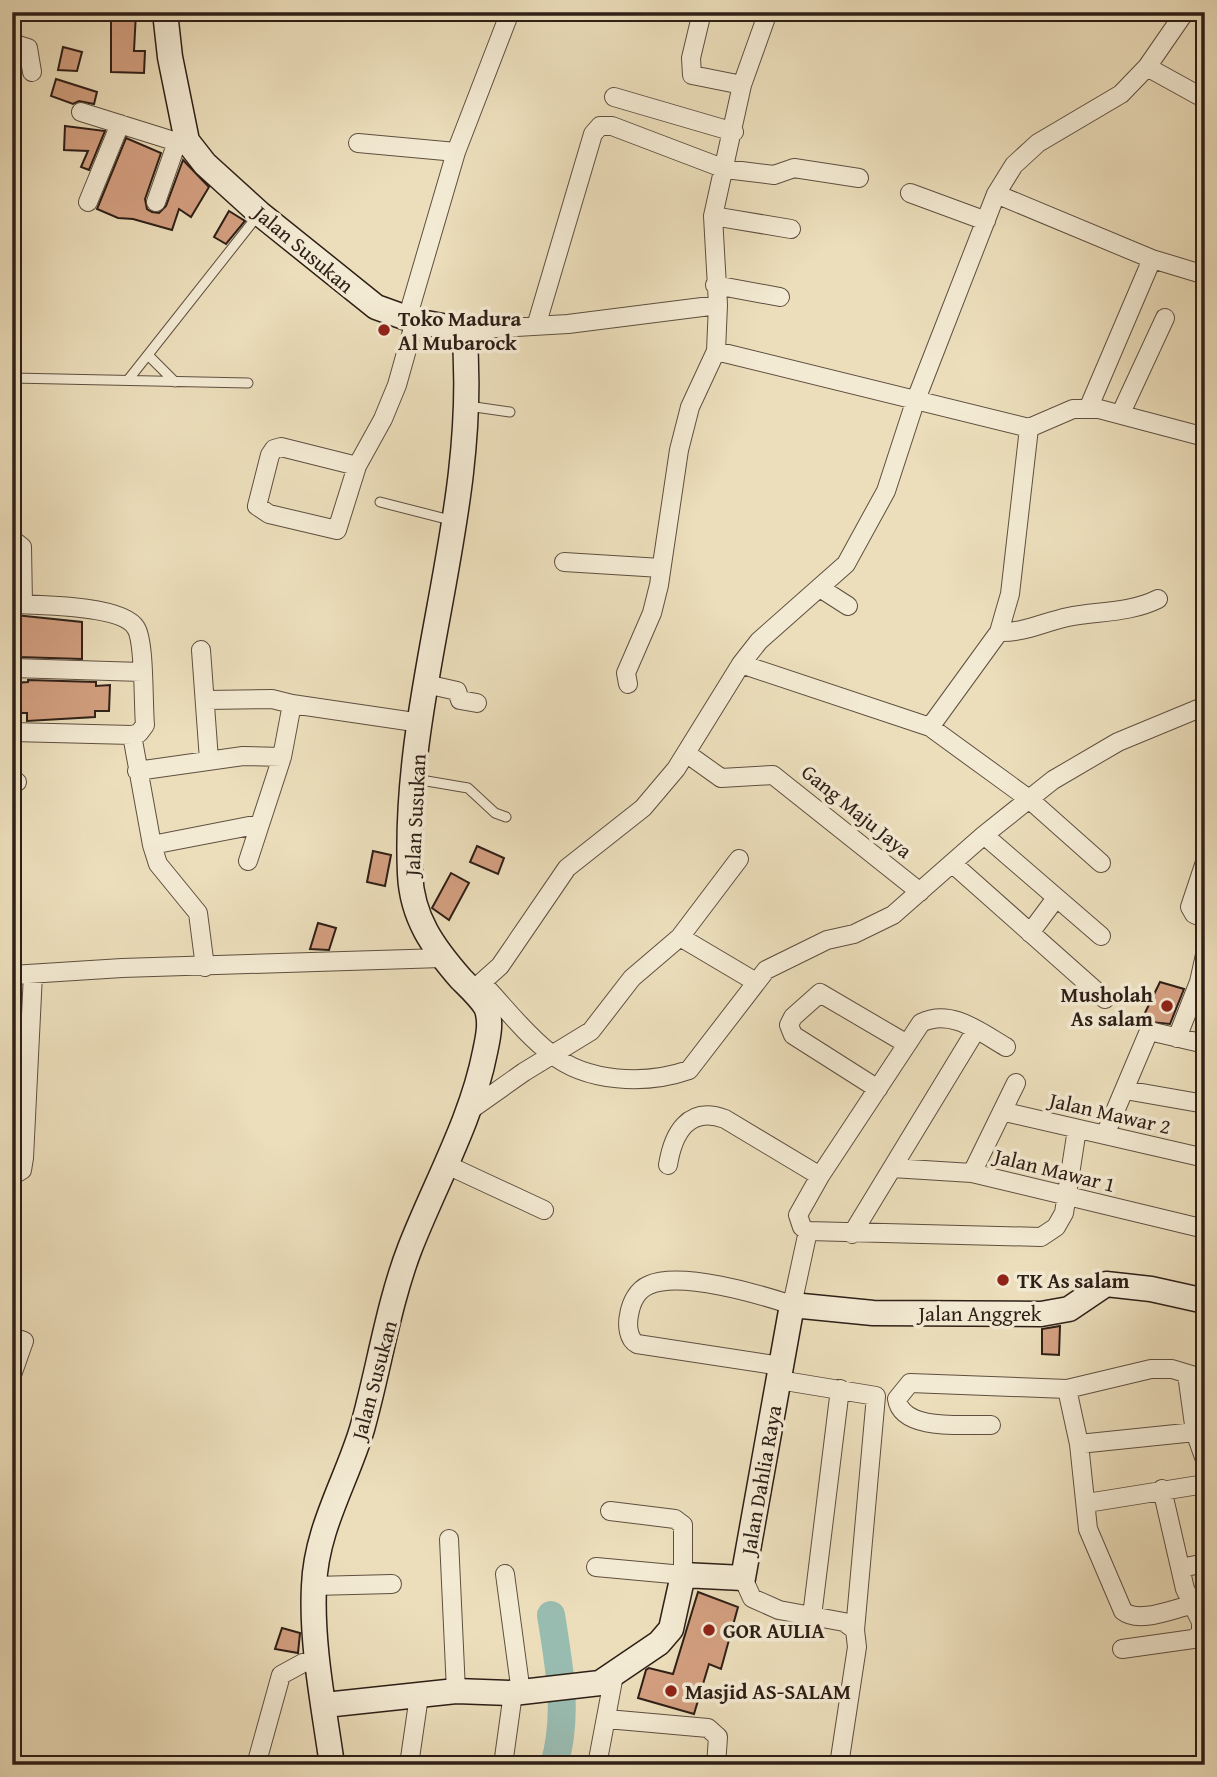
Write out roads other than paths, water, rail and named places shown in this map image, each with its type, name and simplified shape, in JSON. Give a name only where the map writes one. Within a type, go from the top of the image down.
[{"type":"street","points":[[357,466],[281,447],[274,449],[257,506],[269,514],[337,530],[357,466],[383,419],[397,385],[411,320],[456,152],[510,12]]},
{"type":"street","points":[[702,12],[691,58],[692,75],[742,85]]},
{"type":"street","points":[[628,684],[626,673],[652,613],[678,450],[690,407],[716,351],[718,305],[713,216],[734,132],[742,85],[768,12]]},
{"type":"street","points":[[1185,12],[1147,66],[1121,94],[1038,143],[1014,165],[996,194],[915,402],[886,491],[846,564],[779,620],[741,664],[686,753],[643,808],[567,868],[500,965],[477,987],[551,1054],[611,1079],[689,1070],[766,970],[827,940],[854,934],[893,915],[984,835],[1081,762],[1118,742],[1205,706]]},
{"type":"street","name":"Jalan Susukan","points":[[165,13],[182,141],[259,213],[359,296],[376,307],[411,320],[464,331],[466,405],[461,487],[426,684],[414,779],[410,850],[413,901],[427,937],[442,958],[477,987],[486,1008],[489,1028],[484,1057],[466,1113],[409,1250],[361,1432],[324,1529],[314,1586],[319,1662],[332,1765]]},
{"type":"street","points":[[12,43],[28,48],[32,72]]},
{"type":"street","points":[[1147,66],[1205,99]]},
{"type":"street","points":[[614,97],[734,132]]},
{"type":"street","points":[[80,112],[182,141],[156,202]]},
{"type":"street","points":[[88,202],[120,124]]},
{"type":"street","points":[[537,323],[596,129],[612,126],[725,169],[774,175],[794,168],[859,178]]},
{"type":"street","points":[[358,143],[456,152]]},
{"type":"street","points":[[910,192],[986,221]]},
{"type":"street","points":[[996,194],[1152,259],[1205,275]]},
{"type":"street","points":[[713,216],[791,229]]},
{"type":"street","points":[[1088,409],[1152,259]]},
{"type":"street","points":[[715,285],[780,297]]},
{"type":"street","points":[[464,331],[537,323],[568,324],[718,305]]},
{"type":"street","points":[[1121,413],[1165,318]]},
{"type":"street","points":[[716,351],[1029,428],[1073,409],[1088,409],[1121,413],[1205,437]]},
{"type":"street","points":[[930,727],[999,632],[1010,594],[1029,428]]},
{"type":"street","points":[[12,539],[22,547],[18,604],[100,611],[125,617],[136,628],[145,724],[139,733],[132,735],[12,732]]},
{"type":"street","points":[[564,562],[661,568]]},
{"type":"street","points":[[820,588],[848,606]]},
{"type":"street","points":[[999,632],[1024,631],[1081,614],[1141,608],[1158,599]]},
{"type":"street","points":[[201,650],[209,760]]},
{"type":"street","points":[[741,664],[930,727],[1029,799],[1101,863]]},
{"type":"street","points":[[12,668],[142,671]]},
{"type":"street","points":[[426,684],[457,691],[460,700],[477,703]]},
{"type":"street","points":[[205,700],[272,699],[421,723]]},
{"type":"street","points":[[248,861],[282,757],[292,704]]},
{"type":"street","points":[[132,735],[152,845],[158,864],[198,913],[205,967]]},
{"type":"street","name":"Gang Maju Jaya","points":[[686,753],[721,778],[773,775],[920,892]]},
{"type":"street","points":[[137,772],[243,756],[282,757]]},
{"type":"street","points":[[152,845],[260,824]]},
{"type":"street","points":[[984,835],[1101,936]]},
{"type":"street","points":[[466,1113],[551,1054],[590,1031],[632,978],[680,937],[739,859]]},
{"type":"street","points":[[1205,862],[1190,907],[1194,914],[1205,919]]},
{"type":"street","points":[[953,864],[1105,999]]},
{"type":"street","points":[[1030,933],[1056,898]]},
{"type":"street","points":[[680,937],[756,982]]},
{"type":"street","points":[[1177,1038],[1202,983],[1205,955]]},
{"type":"street","points":[[12,975],[442,958]]},
{"type":"street","points":[[12,1175],[22,1170],[24,1158],[33,974]]},
{"type":"street","points":[[878,1089],[793,1035],[789,1025],[793,1017],[820,993],[907,1044]]},
{"type":"street","points":[[1006,1047],[947,1017],[934,1017],[921,1023],[820,1177],[798,1215],[802,1227],[808,1231],[852,1234],[1041,1237],[1056,1227],[1064,1213],[1077,1129]]},
{"type":"street","points":[[852,1234],[976,1030]]},
{"type":"street","points":[[1105,1135],[1149,1031],[1205,1044]]},
{"type":"street","points":[[972,1173],[1016,1083]]},
{"type":"street","points":[[1125,1090],[1205,1104]]},
{"type":"street","name":"Jalan Mawar 2","points":[[1004,1112],[1205,1158]]},
{"type":"street","points":[[668,1165],[675,1134],[693,1120],[708,1115],[725,1119],[820,1177]]},
{"type":"street","points":[[445,1164],[544,1210]]},
{"type":"street","name":"Jalan Mawar 1","points":[[892,1168],[972,1173],[1205,1229]]},
{"type":"street","points":[[808,1231],[792,1305],[751,1292],[663,1280],[646,1285],[636,1296],[628,1321],[632,1342],[637,1344],[780,1373],[839,1389],[872,1393],[877,1402],[855,1630],[856,1647],[839,1765]]},
{"type":"street","name":"Jalan Anggrek","points":[[792,1305],[873,1313],[1041,1314],[1069,1309],[1106,1284],[1151,1289],[1205,1301]]},
{"type":"street","name":"Jalan Dahlia Raya","points":[[683,1575],[743,1578],[792,1305]]},
{"type":"street","points":[[12,1337],[24,1341],[12,1375]]},
{"type":"street","points":[[991,1425],[923,1422],[905,1417],[898,1409],[897,1399],[910,1383],[1067,1389],[1151,1369],[1172,1369],[1196,1377],[1195,1432],[1205,1460]]},
{"type":"street","points":[[812,1616],[839,1389]]},
{"type":"street","points":[[1067,1389],[1079,1444],[1088,1529],[1123,1611],[1129,1615],[1144,1616],[1191,1605]]},
{"type":"street","points":[[1079,1444],[1195,1432]]},
{"type":"street","points":[[1087,1503],[1205,1484]]},
{"type":"street","points":[[1122,1649],[1193,1639],[1201,1633],[1201,1622],[1191,1605],[1162,1489]]},
{"type":"street","points":[[325,1705],[456,1691],[517,1693],[607,1679],[659,1643],[671,1629],[683,1575],[683,1525],[675,1519],[610,1511]]},
{"type":"street","points":[[449,1539],[456,1691]]},
{"type":"street","points":[[1181,1568],[1205,1563]]},
{"type":"street","points":[[596,1567],[683,1575]]},
{"type":"street","points":[[503,1765],[517,1693],[505,1574]]},
{"type":"street","points":[[743,1578],[752,1598],[779,1610],[844,1622],[855,1630]]},
{"type":"street","points":[[314,1586],[392,1584]]},
{"type":"street","points":[[256,1765],[281,1675],[303,1662],[319,1662]]},
{"type":"street","points":[[597,1765],[607,1719],[607,1679]]},
{"type":"street","points":[[409,1765],[419,1696]]},
{"type":"street","points":[[607,1719],[708,1728],[718,1737],[716,1765]]},
{"type":"lane","points":[[165,13],[213,12]]},
{"type":"lane","points":[[128,380],[259,213]]},
{"type":"lane","points":[[148,355],[175,382]]},
{"type":"lane","points":[[12,378],[247,383]]},
{"type":"lane","points":[[466,405],[510,412]]},
{"type":"lane","points":[[380,502],[455,521]]},
{"type":"lane","points":[[414,779],[458,784],[468,788],[495,813],[506,817]]},
{"type":"waterway","points":[[551,1615],[562,1709],[559,1746],[554,1765]]},
{"type":"place","name":"Toko Madura Al Mubarock","points":[[384,330]]},
{"type":"place","name":"Musholah As salam","points":[[1167,1006]]},
{"type":"place","name":"TK As salam","points":[[1003,1280]]},
{"type":"place","name":"GOR AULIA","points":[[709,1630]]},
{"type":"place","name":"Masjid AS-SALAM","points":[[671,1691]]}]
